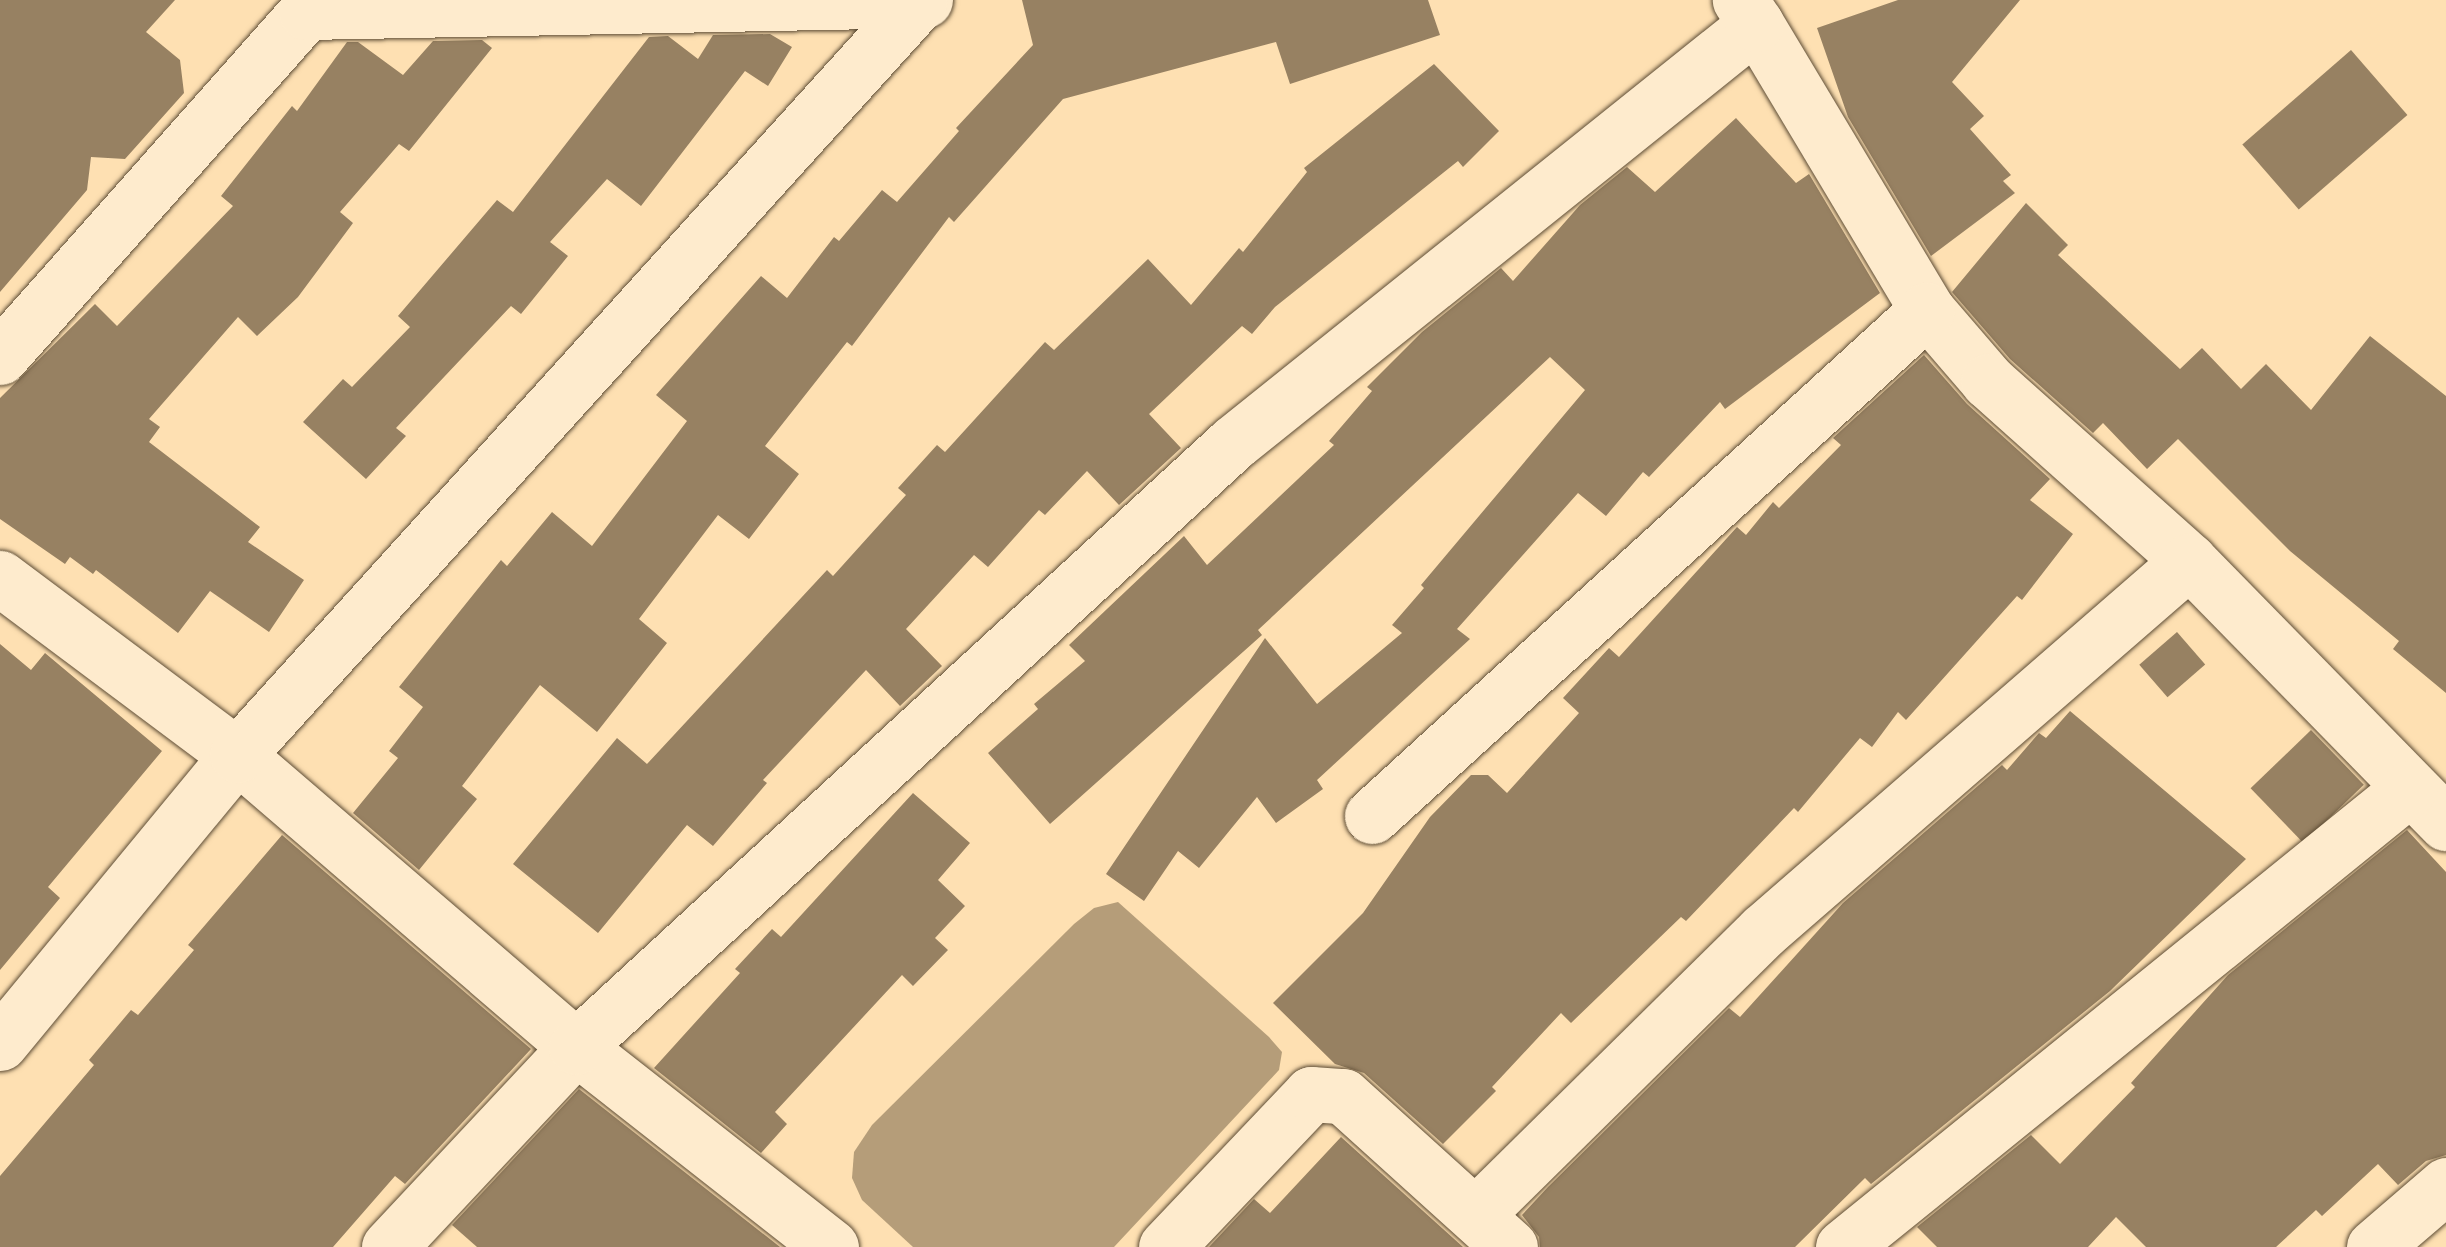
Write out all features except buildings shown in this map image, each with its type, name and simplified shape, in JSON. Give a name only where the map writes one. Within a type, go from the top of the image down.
[{"type":"street","points":[[0,357],[301,6],[922,1]]},
{"type":"street","points":[[0,1043],[236,755],[922,1]]},
{"type":"street","points":[[389,1247],[576,1047],[1233,443],[1748,12],[1927,310],[1988,380],[2189,561],[2428,806],[1843,1247]]},
{"type":"street","points":[[1372,816],[1927,310]]},
{"type":"street","points":[[1166,1247],[1311,1094],[1343,1096],[1493,1231],[1763,930],[2189,561]]},
{"type":"street","points":[[0,578],[236,755],[576,1047],[831,1247]]},
{"type":"street","points":[[2374,1247],[2446,1185]]},
{"type":"shaded area","points":[[1118,902],[1269,1037],[1282,1052],[1279,1070],[1114,1247],[913,1247],[862,1200],[852,1178],[854,1152],[872,1125],[1074,924],[1094,908]]}]
